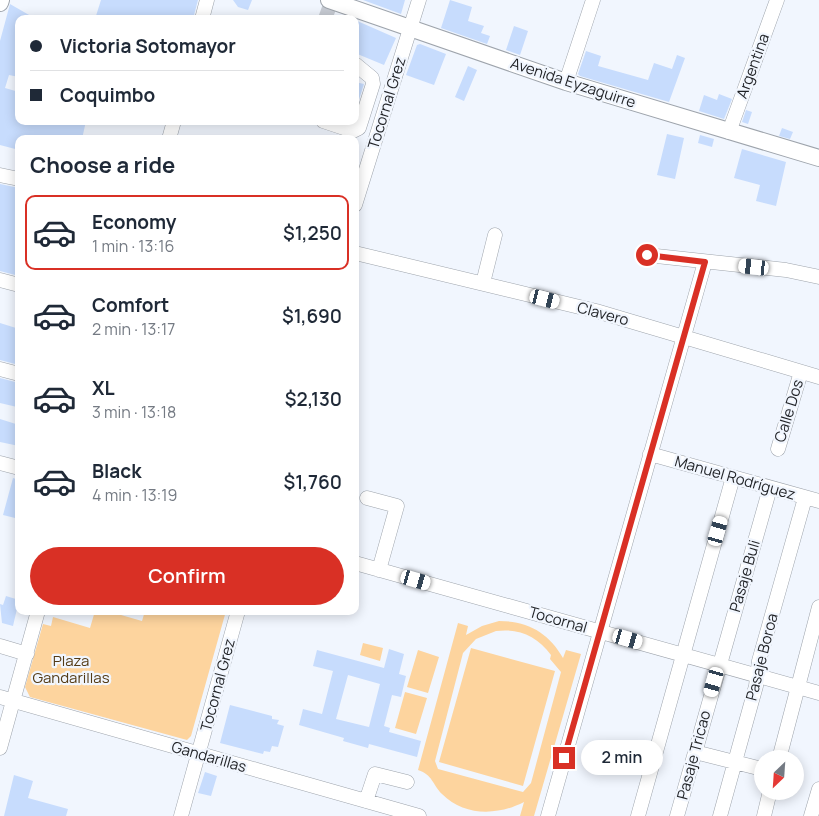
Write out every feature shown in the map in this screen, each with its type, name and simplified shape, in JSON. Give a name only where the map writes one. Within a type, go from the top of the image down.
[{"type":"main road","name":"Avenida Eyzaguirre","points":[[329,3],[566,82],[819,158]]},
{"type":"street","points":[[203,15],[207,0]]},
{"type":"street","name":"Tocornal Grez","points":[[359,192],[419,0]]},
{"type":"street","points":[[566,82],[593,0]]},
{"type":"street","name":"Argentina","points":[[729,132],[777,0]]},
{"type":"street","points":[[335,125],[353,131],[359,128],[373,84],[372,78],[359,67]]},
{"type":"street","points":[[370,96],[387,102]]},
{"type":"street","points":[[0,175],[15,178]]},
{"type":"street","points":[[483,283],[495,235]]},
{"type":"street","name":"Clavero","points":[[359,254],[611,316],[819,377]]},
{"type":"street","points":[[647,255],[786,270],[819,277]]},
{"type":"street","points":[[548,816],[705,262]]},
{"type":"street","points":[[0,280],[15,284]]},
{"type":"street","points":[[0,369],[15,373]]},
{"type":"street","name":"Calle Dos","points":[[778,449],[801,372]]},
{"type":"street","name":"Manuel Rodríguez","points":[[650,454],[812,500]]},
{"type":"street","points":[[0,463],[15,467]]},
{"type":"street","points":[[638,816],[733,478]]},
{"type":"street","name":"Pasaje Buli","points":[[719,665],[770,488]]},
{"type":"street","points":[[367,498],[397,506],[379,570]]},
{"type":"street","name":"Pasaje Boroa","points":[[720,816],[757,676],[759,661],[812,500]]},
{"type":"street","name":"Tocornal","points":[[359,564],[819,693]]},
{"type":"street","points":[[782,750],[819,607]]},
{"type":"street","points":[[0,748],[7,699],[26,654],[37,615]]},
{"type":"street","name":"Tocornal Grez","points":[[181,816],[237,615]]},
{"type":"street","points":[[0,646],[26,654]]},
{"type":"street","name":"Pasaje Tricao","points":[[677,816],[719,665]]},
{"type":"street","name":"Gandarillas","points":[[7,699],[419,816]]},
{"type":"street","points":[[695,752],[754,767]]},
{"type":"street","points":[[366,801],[375,774],[407,782]]},
{"type":"street","points":[[811,816],[819,789]]},
{"type":"street","points":[[764,816],[768,800]]},
{"type":"green space","name":"Plaza Gandarillas","points":[[94,615],[121,615],[142,621],[144,615],[225,615],[191,736],[187,740],[30,697],[25,687],[43,624],[51,626],[53,617],[90,628]]},
{"type":"green space","points":[[499,621],[519,623],[544,635],[563,658],[566,650],[581,654],[534,816],[520,816],[524,802],[503,810],[470,810],[451,801],[442,794],[427,774],[418,770],[458,623],[468,626],[466,635],[482,626]],"holes":[[[504,630],[520,632],[534,638],[546,648],[551,655],[550,659],[561,672],[531,783],[523,792],[438,769],[435,761],[463,653],[476,639]]]},
{"type":"green space","points":[[363,643],[383,648],[380,661],[360,655]]},
{"type":"green space","points":[[471,648],[555,671],[523,786],[439,762]]},
{"type":"green space","points":[[418,650],[439,657],[428,693],[407,687]]},
{"type":"green space","points":[[405,692],[427,698],[416,734],[395,728]]},
{"type":"building","points":[[101,0],[198,0],[194,15],[96,15]]},
{"type":"building","points":[[233,0],[252,0],[248,10],[238,7]]},
{"type":"building","points":[[363,0],[405,0],[401,14]]},
{"type":"building","points":[[450,0],[472,7],[468,21],[484,26],[481,33],[490,36],[487,44],[441,28]]},
{"type":"building","points":[[10,4],[29,15],[15,15],[15,76],[9,75],[5,88],[15,91],[15,125],[85,125],[83,135],[15,135],[15,149],[0,145],[0,41]]},
{"type":"building","points":[[323,8],[333,12],[332,15],[320,15]]},
{"type":"building","points":[[359,22],[396,38],[384,65],[359,55]]},
{"type":"building","points":[[514,26],[528,31],[520,55],[506,50]]},
{"type":"building","points":[[420,44],[446,54],[434,85],[406,75],[417,45]]},
{"type":"building","points":[[586,51],[601,56],[598,66],[648,80],[654,63],[672,69],[677,55],[685,58],[669,102],[580,76],[578,74]]},
{"type":"building","points":[[468,66],[477,70],[464,101],[455,97]]},
{"type":"building","points":[[359,83],[364,84],[359,100]]},
{"type":"building","points":[[719,94],[732,99],[724,119],[699,111],[704,95],[717,100]]},
{"type":"building","points":[[746,110],[752,112],[748,124],[742,122]]},
{"type":"building","points":[[782,128],[793,132],[790,139],[779,136]]},
{"type":"building","points":[[667,134],[684,138],[675,179],[657,175]]},
{"type":"building","points":[[700,135],[714,139],[712,147],[698,143]]},
{"type":"building","points":[[742,149],[786,162],[776,206],[756,201],[760,185],[734,178]]},
{"type":"building","points":[[0,184],[15,187],[15,275],[0,271]]},
{"type":"building","points":[[0,323],[15,328],[15,364],[0,360]]},
{"type":"building","points":[[0,378],[15,382],[15,407],[0,403]]},
{"type":"building","points":[[0,419],[15,424],[15,445],[0,442]]},
{"type":"building","points":[[13,478],[15,479],[15,518],[3,515]]},
{"type":"building","points":[[6,596],[15,599],[16,615],[13,626],[2,623],[0,604],[3,605]]},
{"type":"building","points":[[389,649],[404,654],[399,674],[406,676],[401,697],[392,695],[384,726],[390,728],[389,732],[421,741],[417,757],[369,744],[368,748],[343,741],[344,738],[299,725],[303,709],[322,714],[333,671],[313,666],[317,650],[384,668]],"holes":[[[348,675],[380,684],[369,727],[336,719]]]},
{"type":"building","points":[[230,705],[272,716],[272,719],[279,720],[277,724],[284,726],[278,747],[272,746],[270,752],[264,751],[263,754],[220,743]]},
{"type":"building","points":[[205,772],[217,776],[211,796],[198,793]]},
{"type":"building","points":[[14,775],[33,781],[28,798],[68,809],[66,816],[4,816]]},
{"type":"tunnel","points":[[326,15],[329,8]]},
{"type":"route","points":[[564,758],[705,262],[647,255]]}]
